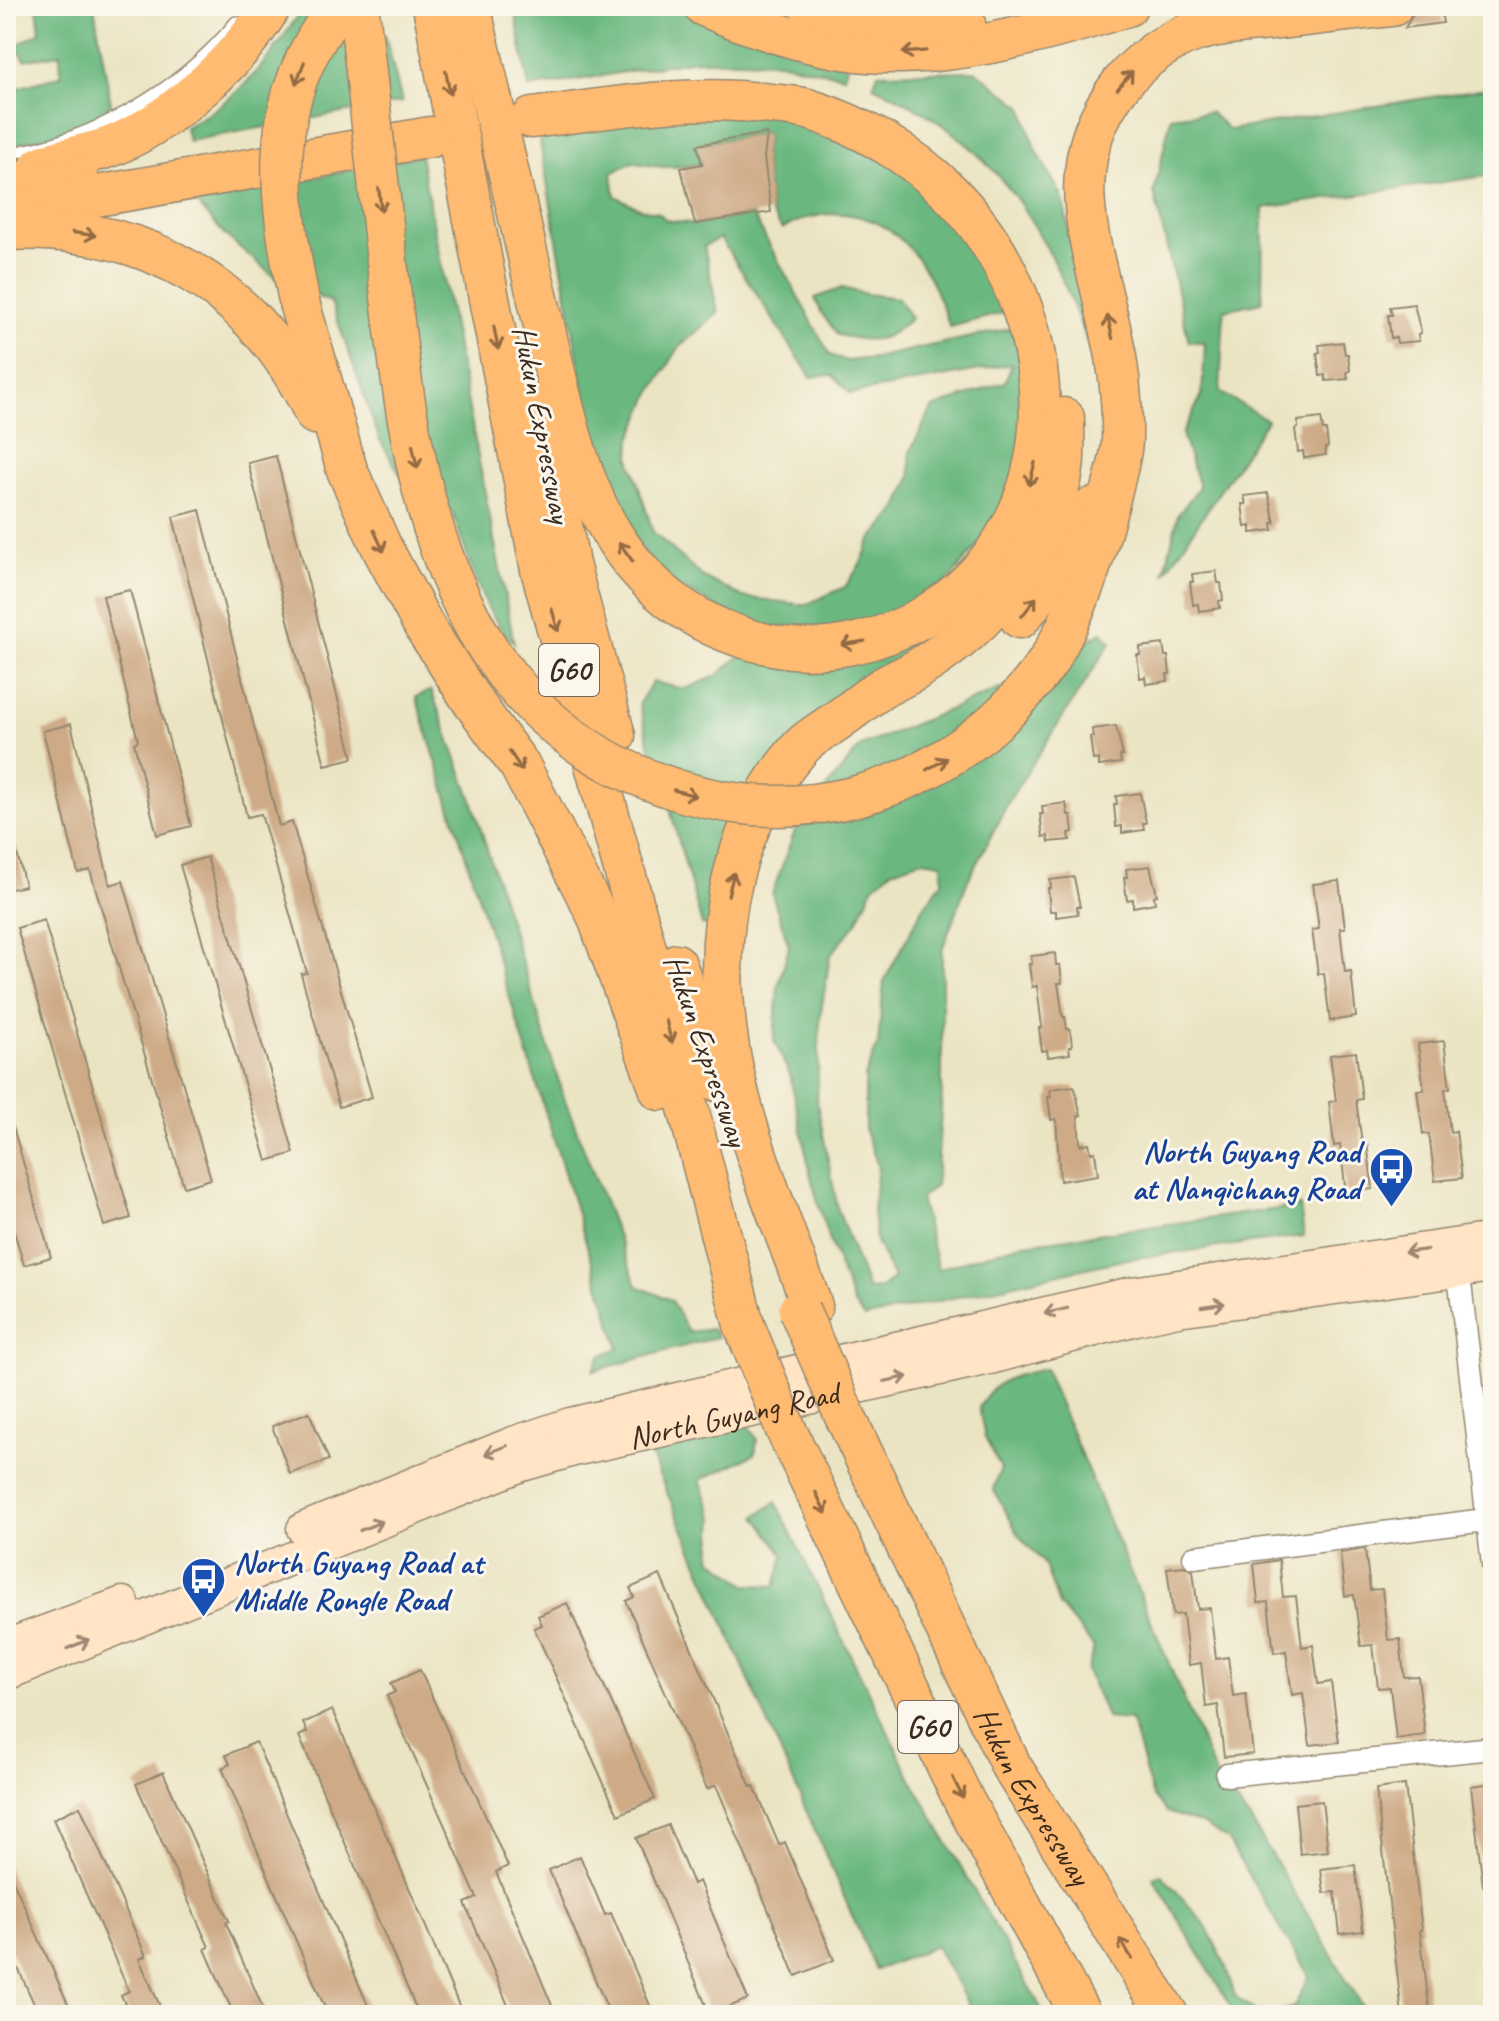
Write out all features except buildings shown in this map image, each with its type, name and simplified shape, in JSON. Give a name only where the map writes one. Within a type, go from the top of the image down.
[{"type":"highway","name":"Hukun Expressway","points":[[433,6],[541,570],[661,1003],[744,1325],[787,1432],[964,1801],[1081,2015]]},
{"type":"highway","name":"Hukun Expressway","points":[[467,6],[569,564],[679,977],[849,1413],[1011,1766],[1168,2015]]},
{"type":"highway","points":[[467,6],[551,356],[577,453],[592,495],[612,534],[639,570],[669,600],[704,624],[745,640],[786,648],[827,647],[866,641],[903,629],[937,609],[970,582],[997,552],[1028,489],[1039,437],[1040,399],[1029,324],[995,251],[949,193],[917,164],[845,123],[804,108],[718,98],[530,110],[675,78],[719,77],[765,80],[808,89],[852,104],[896,126],[930,150],[964,179],[991,210],[1013,242],[1033,280],[1060,358],[1065,399],[1061,482],[1023,571],[995,609],[956,642],[917,669],[880,689],[803,745],[767,790],[741,845],[726,905],[724,1016],[732,1070],[806,1308]]},
{"type":"highway","points":[[704,6],[739,21],[823,44],[897,54],[952,49],[1069,26],[1127,6]]},
{"type":"highway","points":[[809,6],[898,24],[951,25],[1083,6]]},
{"type":"highway","points":[[744,1325],[597,915],[520,766],[471,699],[424,626],[382,548],[347,470],[300,306],[288,242],[282,181],[287,110],[301,67],[321,29],[352,8],[411,441],[427,508],[451,576],[483,640],[502,669],[552,723],[609,762],[671,789],[761,806],[823,803],[882,788],[938,764],[992,727],[1047,663],[1082,592],[1122,443],[1114,345],[1086,223],[1083,182],[1089,143],[1106,104],[1131,71],[1162,47],[1194,32],[1228,24],[1392,6]]},
{"type":"highway","points":[[7,182],[48,163],[116,145],[172,112],[220,69],[262,22],[257,9]]},
{"type":"highway","points":[[7,182],[52,181],[429,128]]},
{"type":"highway","points":[[6,230],[90,234],[143,248],[195,272],[238,305],[276,346],[305,393],[328,443],[347,470]]},
{"type":"highway","points":[[845,715],[885,704],[968,664],[1013,628],[1045,587],[1092,508],[1104,473],[1120,404]]},
{"type":"main road","name":"North Guyang Road","points":[[6,1674],[505,1472],[574,1450],[990,1358],[1136,1319],[1457,1258],[1493,1239]]},
{"type":"main road","name":"North Guyang Road","points":[[6,1646],[130,1600],[513,1443],[570,1424],[1132,1293],[1457,1258],[1493,1266]]},
{"type":"street","points":[[1457,1258],[1493,1564]]},
{"type":"street","points":[[1194,1557],[1490,1520]]},
{"type":"street","points":[[1227,1775],[1493,1748]]},
{"type":"green space","points":[[37,6],[94,6],[112,110],[74,128],[6,146],[6,91],[61,76],[60,54],[25,60],[15,46],[40,32]]},
{"type":"green space","points":[[304,6],[350,6],[355,40],[385,35],[402,102],[188,141],[185,127],[223,103],[253,76]]},
{"type":"green space","points":[[514,6],[688,6],[848,63],[844,76],[778,62],[695,60],[529,88]]},
{"type":"green space","points":[[976,71],[1023,107],[1034,146],[1062,196],[1076,263],[1106,352],[1091,354],[1057,268],[1036,229],[1013,194],[985,161],[916,107],[873,86],[878,73]]},
{"type":"green space","points":[[1493,87],[1493,175],[1263,208],[1262,302],[1224,310],[1220,392],[1267,420],[1164,575],[1178,515],[1199,487],[1182,434],[1202,395],[1205,342],[1189,342],[1154,192],[1171,117],[1210,112],[1229,130]]},
{"type":"green space","points":[[759,107],[919,176],[1014,310],[950,327],[932,283],[912,251],[880,225],[843,214],[823,215],[782,229],[771,212],[764,158],[767,133],[698,144],[702,164],[667,167],[632,162],[612,173],[615,196],[639,208],[659,213],[666,220],[695,224],[753,215],[830,355],[847,361],[874,358],[1022,326],[1029,360],[1016,500],[937,594],[857,630],[763,631],[666,580],[616,514],[591,433],[538,131]],"holes":[[[720,238],[811,377],[832,375],[851,394],[1012,364],[1005,382],[932,408],[910,452],[911,477],[898,508],[870,541],[861,563],[845,587],[805,605],[743,597],[703,577],[653,532],[630,458],[631,439],[650,395],[680,346],[718,313],[704,246]]]},
{"type":"green space","points":[[420,155],[514,643],[483,599],[452,511],[412,495],[379,438],[331,302],[279,281],[224,234],[197,203]]},
{"type":"green space","points":[[842,288],[898,298],[911,318],[894,333],[878,339],[838,335],[815,298]]},
{"type":"green space","points":[[1013,573],[747,790],[654,764],[639,703],[653,682],[685,689],[717,676],[745,651],[771,654]]},
{"type":"green space","points":[[1102,632],[1111,642],[1010,799],[968,880],[942,950],[942,1095],[936,1186],[920,1198],[938,1269],[1018,1245],[1300,1206],[1304,1236],[1127,1259],[864,1318],[853,1303],[826,1231],[790,1076],[774,1040],[778,987],[789,946],[772,894],[798,822],[861,746],[1014,683]],"holes":[[[922,860],[942,863],[942,882],[923,908],[884,981],[878,1044],[865,1076],[865,1131],[878,1166],[873,1209],[876,1242],[894,1278],[880,1289],[868,1290],[838,1210],[817,1103],[820,1018],[830,956],[857,922],[873,887],[892,870]]]},
{"type":"green space","points":[[431,690],[471,797],[563,1095],[637,1286],[671,1300],[688,1332],[712,1329],[718,1337],[593,1371],[600,1356],[619,1348],[416,697]]},
{"type":"green space","points":[[668,802],[740,817],[714,926],[702,925]]},
{"type":"green space","points":[[1045,1369],[1217,1778],[1251,1821],[1368,2015],[1267,2015],[1294,2007],[1309,1976],[1227,1839],[1202,1824],[1166,1812],[1152,1794],[1131,1720],[1107,1718],[1087,1671],[1094,1647],[1059,1605],[1044,1563],[1020,1537],[993,1489],[1001,1468],[985,1438],[979,1407],[993,1389],[1007,1379]]},
{"type":"green space","points":[[741,1414],[757,1439],[755,1454],[700,1480],[714,1518],[711,1558],[746,1585],[775,1586],[784,1555],[756,1516],[776,1502],[910,1777],[1045,2015],[974,2015],[936,1946],[876,1970],[648,1449]]},
{"type":"green space","points":[[1161,1874],[1205,1924],[1225,1964],[1235,1996],[1260,2015],[1237,2015],[1232,2009],[1153,1877]]},
{"type":"place","name":"North Guyang Road at Nanqichang Road","points":[[1391,1208]]},
{"type":"place","name":"North Guyang Road at Middle Rongle Road","points":[[203,1619]]}]
